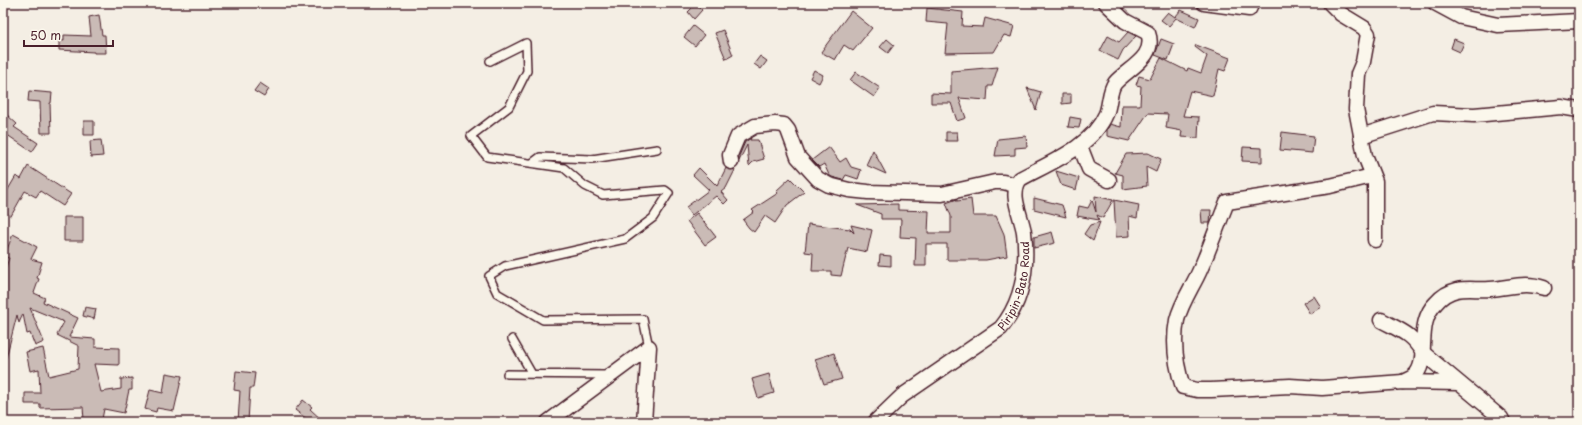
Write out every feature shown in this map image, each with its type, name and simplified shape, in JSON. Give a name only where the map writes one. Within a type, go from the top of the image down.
[{"type":"street","points":[[731,162],[730,155],[738,136],[755,126],[775,124],[784,125],[788,130],[798,157],[818,179],[829,185],[856,191],[942,194],[995,182],[1015,185],[1020,179],[1080,146],[1090,137],[1106,115],[1114,84],[1145,56],[1150,45],[1148,34],[1125,21],[1106,3]]},
{"type":"street","points":[[1204,3],[1249,9],[1252,3]]},
{"type":"street","points":[[1330,3],[1341,14],[1364,28],[1368,34],[1363,62],[1358,74],[1356,109],[1365,156],[1372,176],[1376,181],[1375,240]]},
{"type":"street","points":[[1435,3],[1461,17],[1498,25],[1579,21]]},
{"type":"street","points":[[1362,136],[1433,113],[1474,115],[1561,107],[1579,110]]},
{"type":"street","points":[[1080,146],[1089,169],[1109,180]]},
{"type":"street","points":[[1372,176],[1330,186],[1227,202],[1200,269],[1177,319],[1175,335],[1179,373],[1183,387],[1197,390],[1290,386],[1322,388],[1403,382],[1458,383]]},
{"type":"street","name":"Piripin-Bato Road","points":[[875,422],[902,396],[1001,328],[1011,315],[1022,288],[1025,258],[1024,232],[1015,193],[1015,185]]},
{"type":"street","points":[[1403,382],[1415,376],[1419,368],[1423,353],[1424,322],[1432,306],[1444,295],[1458,290],[1498,289],[1528,284],[1544,288]]},
{"type":"street","points":[[1381,320],[1409,335],[1415,340],[1423,353],[1501,418],[1503,422]]},
{"type":"street","points":[[548,422],[649,347]]},
{"type":"street","points":[[644,422],[649,347]]},
{"type":"lane","points":[[490,61],[526,43],[527,71],[509,107],[471,136],[487,157],[564,168],[584,186],[603,195],[665,190],[669,193],[653,218],[625,239],[505,266],[489,276],[497,293],[543,320],[643,319],[649,347]]},
{"type":"lane","points":[[532,163],[540,157],[592,159],[657,149]]},
{"type":"lane","points":[[512,339],[532,374]]},
{"type":"lane","points":[[507,374],[611,375]]},
{"type":"building","points":[[696,4],[702,10],[694,19],[688,12]]},
{"type":"building","points":[[927,8],[963,12],[962,26],[983,27],[985,18],[1014,26],[1011,37],[1004,35],[994,52],[945,53],[948,24],[926,22]]},
{"type":"building","points":[[1181,10],[1199,18],[1195,27],[1176,18],[1169,26],[1161,20],[1168,12],[1175,17]]},
{"type":"building","points":[[851,11],[872,28],[853,51],[844,45],[835,60],[821,52]]},
{"type":"building","points":[[99,15],[102,35],[105,35],[106,53],[59,50],[59,40],[64,41],[64,35],[91,36],[89,17]]},
{"type":"building","points":[[693,26],[704,35],[695,46],[684,37]]},
{"type":"building","points":[[723,30],[733,55],[726,59],[715,33]]},
{"type":"building","points":[[1128,32],[1136,36],[1123,50],[1118,60],[1100,51],[1108,36],[1119,42]]},
{"type":"building","points":[[887,39],[894,45],[888,53],[880,47]]},
{"type":"building","points":[[1161,39],[1174,44],[1168,60],[1155,55]]},
{"type":"building","points":[[1454,39],[1464,43],[1460,52],[1451,48]]},
{"type":"building","points":[[1196,45],[1230,58],[1225,71],[1219,69],[1213,96],[1190,91],[1183,116],[1199,117],[1198,138],[1181,137],[1182,131],[1166,128],[1168,114],[1148,113],[1129,141],[1107,136],[1107,130],[1110,124],[1121,127],[1122,105],[1140,105],[1141,86],[1136,85],[1139,76],[1150,79],[1161,58],[1187,71],[1188,68],[1201,73],[1207,56],[1195,47]]},
{"type":"building","points":[[760,56],[767,61],[761,69],[754,64]]},
{"type":"building","points":[[998,67],[992,86],[988,86],[987,100],[959,98],[966,118],[957,121],[951,103],[931,103],[931,93],[951,94],[951,71]]},
{"type":"building","points":[[814,70],[823,75],[819,83],[810,78]]},
{"type":"building","points":[[856,72],[880,88],[874,97],[850,80]]},
{"type":"building","points":[[260,83],[269,89],[264,97],[254,91]]},
{"type":"building","points":[[1027,88],[1041,92],[1036,110]]},
{"type":"building","points":[[29,91],[52,93],[50,103],[51,133],[41,133],[40,102],[28,101]]},
{"type":"building","points":[[1062,94],[1071,94],[1071,103],[1062,104]]},
{"type":"building","points":[[7,115],[17,124],[14,127],[38,143],[32,152],[3,132],[3,120]]},
{"type":"building","points":[[1070,117],[1081,119],[1079,128],[1068,127]]},
{"type":"building","points":[[84,121],[94,121],[94,135],[84,135]]},
{"type":"building","points":[[946,132],[957,132],[958,141],[946,141]]},
{"type":"building","points":[[1282,132],[1314,136],[1312,153],[1280,150]]},
{"type":"building","points":[[1026,136],[1027,147],[1015,148],[1015,155],[995,156],[998,139]]},
{"type":"building","points":[[751,138],[750,140],[758,140],[764,159],[753,162],[749,166],[747,145],[739,161],[739,156],[745,142]]},
{"type":"building","points":[[101,140],[103,156],[91,157],[90,141]]},
{"type":"building","points":[[829,147],[840,162],[846,158],[851,167],[861,170],[858,179],[846,175],[843,180],[832,177],[829,175],[824,164],[819,167],[812,160]]},
{"type":"building","points":[[1243,147],[1262,148],[1262,162],[1242,161]]},
{"type":"building","points":[[873,150],[886,174],[866,165]]},
{"type":"building","points":[[1148,153],[1161,159],[1156,172],[1146,167],[1147,186],[1123,189],[1123,175],[1115,173],[1126,154]]},
{"type":"building","points":[[28,166],[71,194],[63,206],[40,191],[36,197],[25,191],[11,216],[3,211],[3,198],[16,176],[21,179]]},
{"type":"building","points":[[699,168],[717,186],[726,168],[735,170],[726,188],[721,192],[728,200],[724,204],[716,196],[692,215],[686,207],[709,190],[693,175]]},
{"type":"building","points":[[1056,171],[1079,178],[1076,190],[1061,185]]},
{"type":"building","points":[[790,178],[804,192],[787,205],[775,223],[765,216],[754,232],[743,220],[754,212],[752,210],[778,193],[776,191]]},
{"type":"building","points":[[1095,196],[1113,200],[1103,218],[1097,215],[1099,220],[1077,216],[1079,206],[1088,208],[1092,200],[1096,212]]},
{"type":"building","points":[[1034,198],[1062,205],[1066,217],[1034,209]]},
{"type":"building","points":[[957,199],[957,201],[971,199],[973,216],[996,216],[1004,234],[1007,256],[986,260],[947,260],[947,244],[926,244],[926,266],[915,266],[916,238],[900,237],[901,219],[881,219],[881,214],[857,205],[898,204],[898,210],[929,211],[928,233],[951,233],[951,216],[946,203]]},
{"type":"building","points":[[1114,200],[1139,205],[1137,218],[1129,216],[1130,236],[1116,237]]},
{"type":"building","points":[[1201,210],[1211,210],[1210,223],[1202,223]]},
{"type":"building","points":[[697,213],[716,237],[705,245],[687,221]]},
{"type":"building","points":[[64,217],[83,217],[83,241],[64,241]]},
{"type":"building","points":[[1100,222],[1093,241],[1084,234],[1090,225]]},
{"type":"building","points":[[808,224],[850,229],[854,233],[851,225],[872,230],[867,252],[848,248],[841,276],[831,275],[831,271],[812,271],[813,253],[805,252]]},
{"type":"building","points":[[1052,232],[1055,243],[1034,248],[1034,237]]},
{"type":"building","points":[[13,234],[37,247],[31,259],[42,262],[37,278],[39,279],[34,293],[45,298],[43,302],[78,318],[69,337],[95,339],[95,347],[119,348],[119,365],[94,364],[101,392],[121,389],[121,379],[132,378],[132,390],[129,390],[124,413],[104,409],[102,419],[84,420],[83,407],[40,408],[40,404],[25,404],[25,393],[40,393],[39,369],[30,371],[26,352],[43,348],[49,376],[78,369],[79,346],[57,335],[64,322],[30,308],[44,342],[35,346],[30,333],[27,334],[23,314],[19,323],[17,315],[6,358],[3,357],[3,276],[9,258],[4,257]]},
{"type":"building","points":[[880,255],[891,256],[891,266],[879,265]]},
{"type":"building","points":[[1314,296],[1321,307],[1310,314],[1303,303]]},
{"type":"building","points":[[85,307],[96,309],[94,319],[83,316]]},
{"type":"building","points":[[834,353],[842,379],[824,384],[815,359]]},
{"type":"building","points":[[236,371],[255,373],[253,388],[250,388],[248,422],[238,422],[240,391],[234,390]]},
{"type":"building","points":[[166,373],[182,376],[174,411],[157,408],[156,412],[145,409],[150,390],[163,393]]},
{"type":"building","points":[[769,374],[774,393],[758,398],[752,379]]},
{"type":"building","points":[[303,400],[312,407],[310,409],[324,422],[311,422],[295,410]]}]
